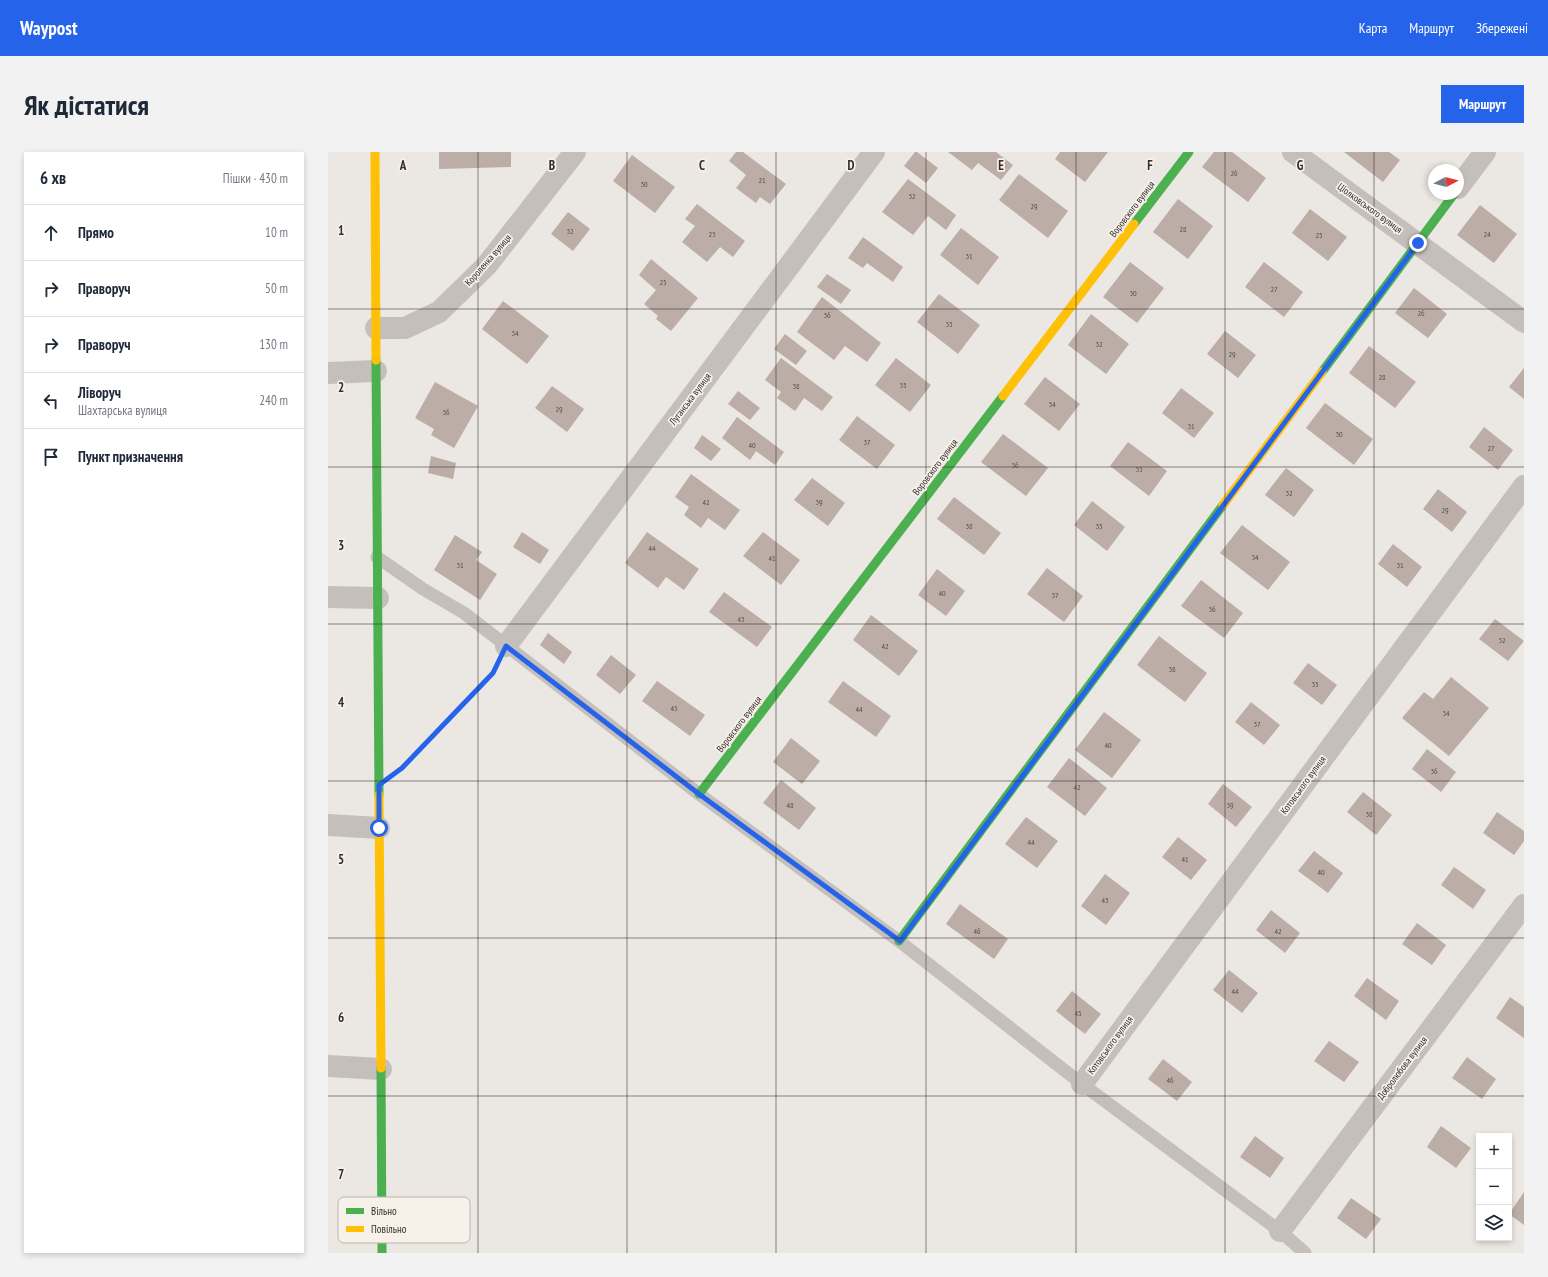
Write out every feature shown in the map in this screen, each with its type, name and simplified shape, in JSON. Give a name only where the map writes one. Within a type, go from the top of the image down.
[{"type":"street","points":[[375,152],[382,1197]]},
{"type":"street","name":"Короленка вулиця","points":[[376,328],[405,328],[439,312],[487,264],[575,152]]},
{"type":"street","name":"Луганська вулиця","points":[[506,646],[874,152]]},
{"type":"street","name":"Воровского вулиця","points":[[699,794],[1189,152]]},
{"type":"street","name":"Ціолковського вулиця","points":[[1293,152],[1524,322]]},
{"type":"street","points":[[1464,180],[1485,152]]},
{"type":"street","points":[[900,941],[1450,200]]},
{"type":"street","points":[[328,373],[376,371]]},
{"type":"street","name":"Котовського вулиця","points":[[1082,1084],[1524,486]]},
{"type":"street","points":[[328,597],[378,598]]},
{"type":"street","points":[[328,825],[379,828]]},
{"type":"street","name":"Добролюбова вулиця","points":[[1280,1231],[1524,905]]},
{"type":"street","points":[[328,1066],[381,1069]]},
{"type":"street","points":[[382,1243],[382,1253]]},
{"type":"lane","points":[[377,557],[423,589],[464,613],[699,794],[900,941],[1082,1084],[1280,1231],[1305,1253]]},
{"type":"path","points":[[379,785],[402,768],[493,673],[506,646]]},
{"type":"building","points":[[439,152],[511,152],[511,167],[439,169]]},
{"type":"building","points":[[736,152],[743,152],[786,184],[770,204],[760,197],[756,203],[736,188],[746,175],[729,161]]},
{"type":"building","points":[[915,152],[938,168],[926,183],[904,166]]},
{"type":"building","points":[[948,152],[996,152],[1013,165],[1001,180],[978,163],[972,170]]},
{"type":"building","points":[[1060,152],[1108,152],[1085,182],[1055,159]]},
{"type":"building","points":[[1214,152],[1232,152],[1266,178],[1248,202],[1202,167]]},
{"type":"building","points":[[1344,152],[1389,152],[1400,160],[1383,182]]},
{"type":"building","points":[[632,155],[675,187],[655,213],[613,181]]},
{"type":"building","points":[[1019,174],[1068,211],[1048,238],[999,200]]},
{"type":"building","points":[[908,179],[956,215],[946,230],[928,216],[913,235],[882,212]]},
{"type":"building","points":[[1178,199],[1213,226],[1188,259],[1153,232]]},
{"type":"building","points":[[697,204],[745,241],[733,257],[720,247],[707,262],[682,242],[695,226],[685,219]]},
{"type":"building","points":[[1480,205],[1517,234],[1494,263],[1457,235]]},
{"type":"building","points":[[1310,209],[1347,237],[1328,261],[1292,233]]},
{"type":"building","points":[[568,212],[590,229],[573,251],[551,234]]},
{"type":"building","points":[[961,228],[999,257],[978,285],[940,255]]},
{"type":"building","points":[[863,237],[903,267],[893,282],[867,263],[863,268],[848,258]]},
{"type":"building","points":[[651,259],[698,298],[671,331],[656,319],[658,316],[644,304],[656,290],[639,275]]},
{"type":"building","points":[[1130,262],[1164,288],[1137,323],[1103,297]]},
{"type":"building","points":[[1264,262],[1303,292],[1284,317],[1245,287]]},
{"type":"building","points":[[827,274],[851,290],[841,304],[817,287]]},
{"type":"building","points":[[1414,288],[1447,314],[1428,338],[1395,313]]},
{"type":"building","points":[[939,294],[980,325],[958,354],[917,322]]},
{"type":"building","points":[[822,297],[881,343],[867,362],[845,346],[834,360],[797,332]]},
{"type":"building","points":[[503,301],[549,336],[527,364],[482,329]]},
{"type":"building","points":[[1091,314],[1129,344],[1106,374],[1068,345]]},
{"type":"building","points":[[1225,331],[1256,355],[1238,378],[1207,354]]},
{"type":"building","points":[[785,334],[807,351],[796,365],[774,349]]},
{"type":"building","points":[[1369,346],[1416,382],[1395,408],[1349,373]]},
{"type":"building","points":[[781,358],[833,397],[822,411],[804,398],[795,411],[777,398],[781,392],[765,380]]},
{"type":"building","points":[[896,358],[931,385],[910,412],[875,385]]},
{"type":"building","points":[[1524,368],[1524,399],[1509,387]]},
{"type":"building","points":[[1045,377],[1080,404],[1059,431],[1024,404]]},
{"type":"building","points":[[435,382],[478,406],[454,448],[431,435],[434,429],[415,418]]},
{"type":"building","points":[[552,386],[584,409],[567,432],[535,408]]},
{"type":"building","points":[[1181,388],[1214,413],[1194,438],[1162,413]]},
{"type":"building","points":[[738,391],[760,408],[750,420],[728,404]]},
{"type":"building","points":[[1325,403],[1373,439],[1354,465],[1306,428]]},
{"type":"building","points":[[857,416],[895,445],[877,469],[839,440]]},
{"type":"building","points":[[737,417],[784,452],[775,465],[756,451],[750,460],[722,438]]},
{"type":"building","points":[[1484,427],[1513,450],[1498,470],[1469,447]]},
{"type":"building","points":[[1003,434],[1048,468],[1026,496],[981,462]]},
{"type":"building","points":[[702,435],[721,449],[711,461],[694,448]]},
{"type":"building","points":[[1128,442],[1167,471],[1149,496],[1110,466]]},
{"type":"building","points":[[431,456],[456,463],[453,479],[428,473]]},
{"type":"building","points":[[1286,468],[1314,490],[1294,517],[1265,495]]},
{"type":"building","points":[[691,474],[740,510],[725,530],[708,518],[701,528],[684,515],[689,507],[675,497]]},
{"type":"building","points":[[812,478],[845,503],[828,526],[794,500]]},
{"type":"building","points":[[1438,489],[1467,512],[1452,532],[1423,509]]},
{"type":"building","points":[[954,497],[1001,533],[984,555],[937,519]]},
{"type":"building","points":[[1092,501],[1125,527],[1107,551],[1074,525]]},
{"type":"building","points":[[1242,525],[1290,562],[1268,590],[1220,553]]},
{"type":"building","points":[[522,532],[549,550],[540,564],[513,547]]},
{"type":"building","points":[[647,532],[699,569],[684,590],[666,577],[658,588],[625,563]]},
{"type":"building","points":[[763,532],[800,560],[781,585],[743,556]]},
{"type":"building","points":[[455,535],[482,552],[476,560],[497,574],[480,600],[434,570]]},
{"type":"building","points":[[1393,544],[1422,567],[1407,587],[1378,564]]},
{"type":"building","points":[[1047,568],[1083,596],[1064,622],[1027,594]]},
{"type":"building","points":[[937,569],[965,591],[946,616],[918,595]]},
{"type":"building","points":[[1201,580],[1243,613],[1224,638],[1181,606]]},
{"type":"building","points":[[724,592],[772,627],[757,647],[709,612]]},
{"type":"building","points":[[871,615],[918,651],[899,676],[853,640]]},
{"type":"building","points":[[1495,619],[1524,641],[1508,661],[1479,639]]},
{"type":"building","points":[[548,633],[572,652],[564,664],[540,645]]},
{"type":"building","points":[[1159,636],[1207,673],[1185,702],[1137,665]]},
{"type":"building","points":[[611,655],[636,675],[620,694],[596,675]]},
{"type":"building","points":[[1308,663],[1337,685],[1322,705],[1293,683]]},
{"type":"building","points":[[1451,677],[1489,708],[1449,756],[1402,718],[1424,692],[1433,699]]},
{"type":"building","points":[[657,681],[705,715],[690,736],[642,701]]},
{"type":"building","points":[[843,681],[891,716],[876,737],[828,702]]},
{"type":"building","points":[[1251,702],[1280,725],[1264,745],[1235,722]]},
{"type":"building","points":[[1104,712],[1141,740],[1112,778],[1075,750]]},
{"type":"building","points":[[791,738],[820,761],[802,784],[773,762]]},
{"type":"building","points":[[1427,749],[1456,772],[1441,792],[1412,769]]},
{"type":"building","points":[[1069,758],[1107,788],[1085,816],[1047,787]]},
{"type":"building","points":[[781,780],[816,808],[799,830],[763,803]]},
{"type":"building","points":[[1223,784],[1252,807],[1236,827],[1208,804]]},
{"type":"building","points":[[1363,792],[1392,815],[1376,835],[1347,812]]},
{"type":"building","points":[[1497,812],[1524,831],[1524,841],[1514,855],[1483,833]]},
{"type":"building","points":[[1026,817],[1058,841],[1037,868],[1005,844]]},
{"type":"building","points":[[1178,837],[1207,860],[1191,880],[1162,857]]},
{"type":"building","points":[[1314,851],[1343,873],[1328,893],[1298,871]]},
{"type":"building","points":[[1454,867],[1486,890],[1473,909],[1441,885]]},
{"type":"building","points":[[1105,874],[1130,893],[1106,925],[1081,906]]},
{"type":"building","points":[[960,904],[1008,939],[994,959],[946,924]]},
{"type":"building","points":[[1271,910],[1300,933],[1285,953],[1256,930]]},
{"type":"building","points":[[1417,923],[1446,945],[1432,965],[1402,944]]},
{"type":"building","points":[[1229,970],[1258,993],[1242,1013],[1213,990]]},
{"type":"building","points":[[1367,978],[1399,1001],[1386,1020],[1354,996]]},
{"type":"building","points":[[1072,991],[1101,1014],[1085,1034],[1056,1011]]},
{"type":"building","points":[[1510,997],[1524,1007],[1524,1038],[1496,1018]]},
{"type":"building","points":[[1329,1041],[1359,1062],[1344,1082],[1314,1061]]},
{"type":"building","points":[[1467,1057],[1496,1079],[1482,1099],[1452,1078]]},
{"type":"building","points":[[1163,1059],[1192,1082],[1177,1101],[1148,1079]]},
{"type":"building","points":[[1441,1126],[1471,1148],[1456,1168],[1427,1147]]},
{"type":"building","points":[[1255,1136],[1284,1158],[1270,1178],[1240,1157]]},
{"type":"building","points":[[1524,1192],[1524,1225],[1512,1216],[1512,1210]]},
{"type":"building","points":[[1351,1198],[1381,1219],[1366,1239],[1337,1218]]},
{"type":"traffic: fast","points":[[1134,224],[1189,152]]},
{"type":"traffic: fast","points":[[1322,372],[1450,200]]},
{"type":"traffic: fast","points":[[376,360],[379,795]]},
{"type":"traffic: fast","points":[[699,794],[1003,396]]},
{"type":"traffic: fast","points":[[899,941],[1223,505]]},
{"type":"traffic: fast","points":[[381,1068],[382,1197]]},
{"type":"traffic: fast","points":[[382,1243],[382,1253]]},
{"type":"traffic: slow","points":[[375,152],[376,360]]},
{"type":"traffic: slow","points":[[1003,396],[1134,224]]},
{"type":"traffic: slow","points":[[1223,505],[1322,372]]},
{"type":"traffic: slow","points":[[379,795],[381,1068]]},
{"type":"route","points":[[379,828],[379,785],[402,768],[493,673],[506,646],[699,794],[900,941],[1418,243]]}]
